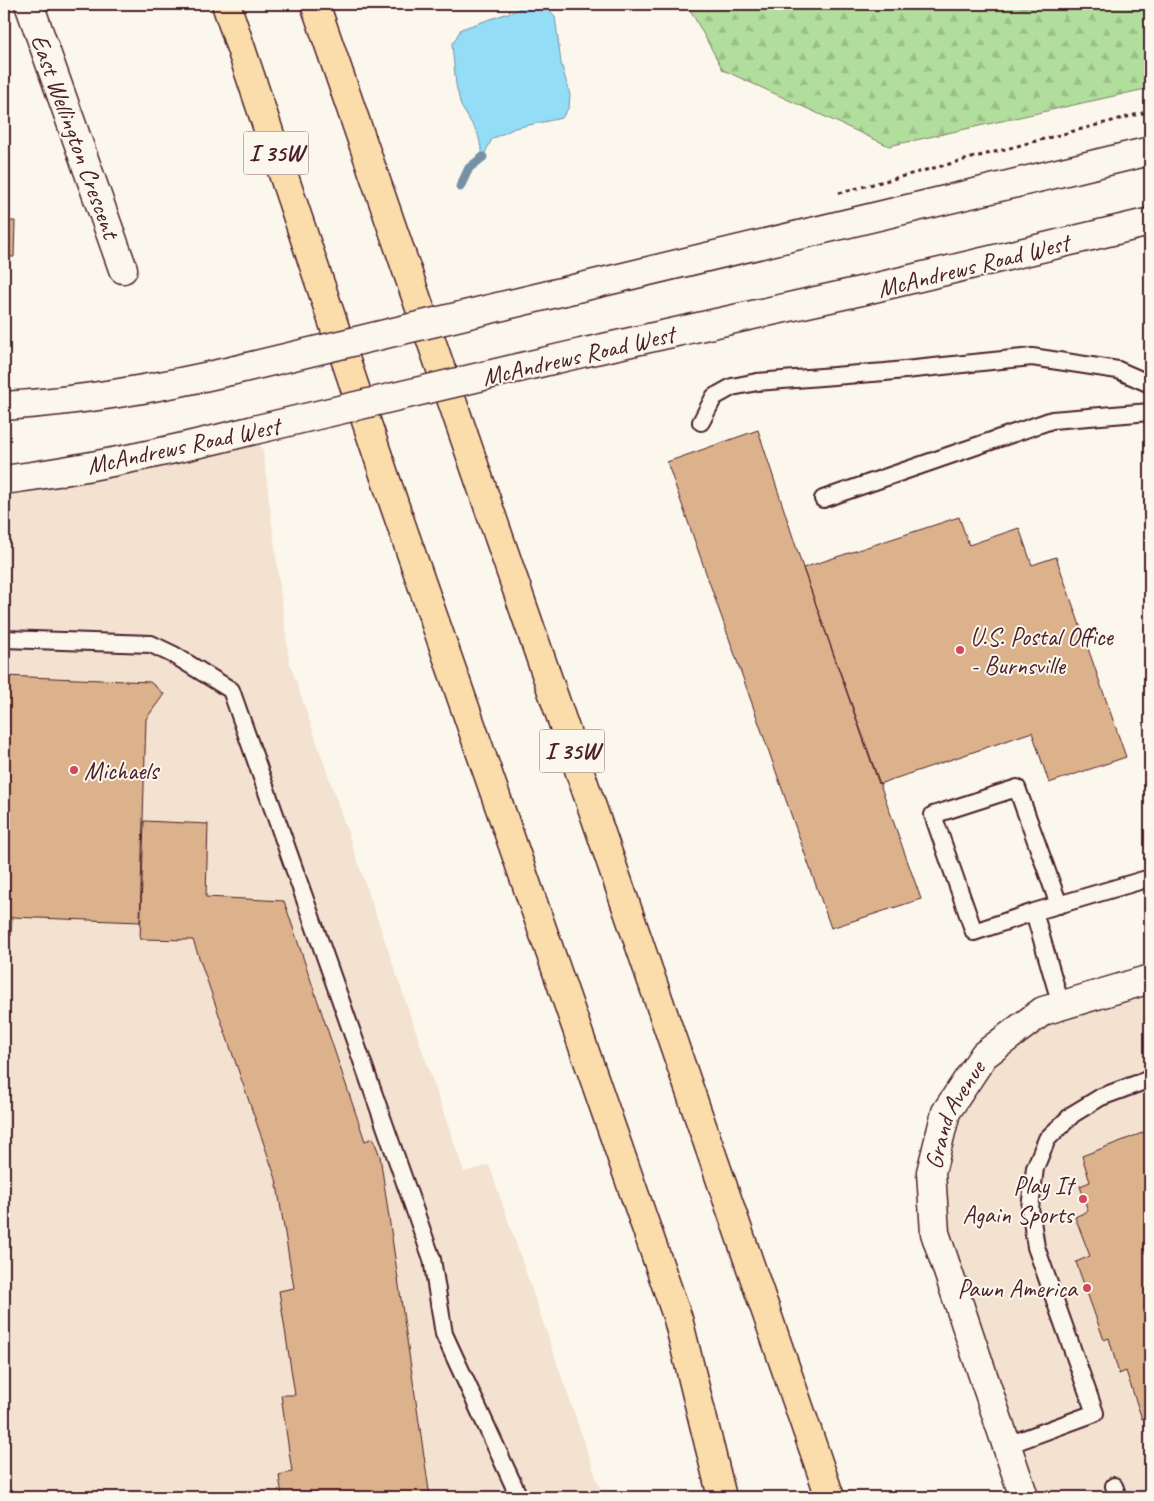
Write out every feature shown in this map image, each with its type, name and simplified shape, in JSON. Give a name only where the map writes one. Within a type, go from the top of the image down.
[{"type":"highway","name":"I 35W","points":[[226,4],[394,504],[678,1319],[722,1497]]},
{"type":"highway","name":"I 35W","points":[[314,4],[830,1497]]},
{"type":"main road","name":"East Wellington Crescent","points":[[29,4],[123,269]]},
{"type":"main road","points":[[4,406],[49,403],[162,386],[235,370],[1150,151]]},
{"type":"main road","name":"McAndrews Road West","points":[[4,480],[174,450],[586,352],[862,291],[1150,222]]},
{"type":"main road","name":"Grand Avenue","points":[[1024,1497],[1005,1446],[935,1233],[931,1172],[946,1112],[984,1055],[1043,1011],[1150,979]]},
{"type":"lane","points":[[701,422],[714,397],[732,387],[757,382],[886,372],[1032,357],[1118,370],[1150,384]]},
{"type":"lane","points":[[823,499],[1052,420],[1150,412]]},
{"type":"lane","points":[[4,639],[151,644],[174,654],[231,690],[432,1259],[444,1334],[519,1497]]},
{"type":"lane","points":[[1059,905],[1017,788],[933,815],[974,932],[1034,912],[1059,905],[1150,878]]},
{"type":"lane","points":[[1034,912],[1061,1005]]},
{"type":"lane","points":[[1005,1446],[1096,1413],[1036,1247],[1030,1208],[1034,1168],[1046,1139],[1073,1114],[1101,1097],[1150,1080]]},
{"type":"shaded area","points":[[254,430],[263,451],[289,661],[464,1172],[489,1165],[603,1497],[4,1497],[4,480]]},
{"type":"shaded area","points":[[1150,979],[1150,1497],[1024,1497],[935,1233],[946,1112],[1043,1011]]},
{"type":"green space","points":[[687,4],[1150,4],[1150,88],[889,146],[723,70]]},
{"type":"water","points":[[524,4],[545,6],[555,16],[561,63],[570,95],[569,107],[562,118],[515,128],[492,139],[483,157],[478,134],[461,106],[456,85],[452,45],[461,29],[517,10]]},
{"type":"building","points":[[4,221],[15,221],[14,257],[4,257]]},
{"type":"building","points":[[758,430],[803,568],[921,899],[831,928],[667,462]]},
{"type":"building","name":"U.S. Postal Office - Burnsville","points":[[959,517],[969,545],[1019,528],[1032,565],[1056,557],[1126,757],[1049,783],[1032,732],[879,784],[803,568]]},
{"type":"building","name":"Michaels","points":[[4,676],[150,682],[164,694],[146,719],[140,922],[12,917],[11,936],[4,935]]},
{"type":"building","points":[[144,821],[208,824],[206,897],[284,901],[365,1141],[373,1138],[380,1156],[430,1497],[282,1497],[279,1475],[292,1472],[281,1395],[295,1395],[279,1291],[294,1288],[276,1179],[193,940],[140,939]]},
{"type":"building","points":[[1150,1130],[1150,1416],[1142,1419],[1126,1371],[1119,1374],[1109,1338],[1104,1340],[1076,1262],[1090,1256],[1075,1217],[1088,1211],[1080,1186],[1090,1182],[1082,1156]]},
{"type":"waterway","points":[[460,187],[469,168],[483,157]]},
{"type":"place","name":"U.S. Postal Office - Burnsville","points":[[960,650]]},
{"type":"place","name":"Michaels","points":[[74,770]]},
{"type":"place","name":"Play It Again Sports","points":[[1083,1199]]},
{"type":"place","name":"Pawn America","points":[[1087,1288]]}]
